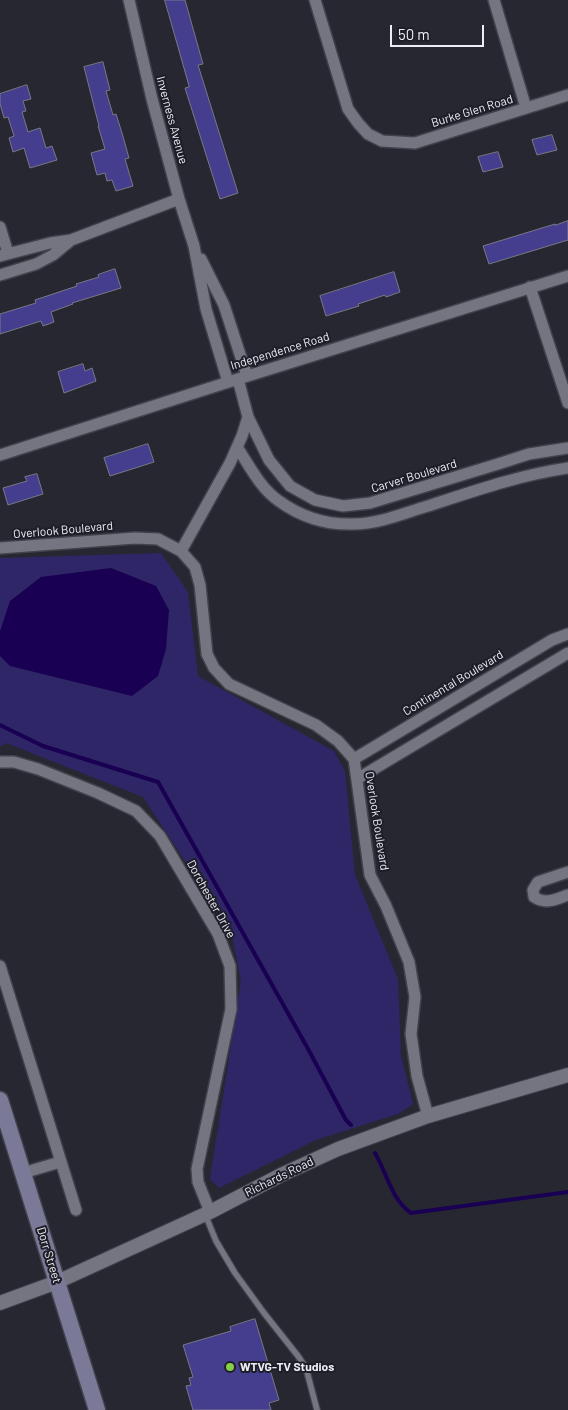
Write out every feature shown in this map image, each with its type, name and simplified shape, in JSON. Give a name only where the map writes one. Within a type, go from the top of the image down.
[{"type":"main road","name":"Dorr Street","points":[[0,1100],[97,1410]]},
{"type":"street","name":"Inverness Avenue","points":[[128,0],[152,99],[179,199],[194,246],[206,309],[238,379]]},
{"type":"street","name":"Burke Glen Road","points":[[315,0],[348,109],[358,124],[368,134],[382,141],[414,143],[568,95]]},
{"type":"street","points":[[494,0],[526,108]]},
{"type":"street","points":[[0,227],[4,254],[71,240],[179,199]]},
{"type":"street","points":[[1,273],[36,264],[53,255],[71,240]]},
{"type":"street","name":"Inverness Avenue","points":[[194,246],[224,305],[238,379],[248,417]]},
{"type":"street","points":[[23,249],[28,266]]},
{"type":"street","name":"Independence Road","points":[[0,455],[568,276]]},
{"type":"street","points":[[530,287],[568,404]]},
{"type":"street","points":[[181,551],[230,463],[248,417]]},
{"type":"street","name":"Carver Boulevard","points":[[248,417],[269,460],[290,486],[315,500],[343,506],[370,503],[529,454],[568,448]]},
{"type":"street","points":[[237,447],[263,486],[278,500],[296,512],[315,520],[337,524],[373,523],[521,477],[568,468]]},
{"type":"street","name":"Overlook Boulevard","points":[[0,548],[135,538],[158,539],[181,551],[195,567],[200,585],[207,654],[214,668],[229,684],[316,724],[338,741],[354,759],[370,874],[386,906],[409,962],[415,997],[411,1034],[417,1076],[428,1116]]},
{"type":"street","name":"Continental Boulevard","points":[[354,759],[552,640],[568,634]]},
{"type":"street","points":[[357,778],[568,653]]},
{"type":"street","name":"Dorchester Drive","points":[[0,762],[14,762],[38,769],[98,793],[136,811],[160,836],[218,934],[230,966],[230,1009],[197,1169],[198,1182],[207,1213]]},
{"type":"street","points":[[568,872],[538,882],[533,890],[534,897],[541,901],[548,901],[568,895]]},
{"type":"street","points":[[0,966],[76,1210]]},
{"type":"street","name":"Richards Road","points":[[0,1303],[57,1282],[207,1213],[283,1174],[338,1149],[428,1116],[568,1075]]},
{"type":"street","points":[[23,1173],[60,1162]]},
{"type":"lane","points":[[207,1213],[216,1241],[235,1272],[306,1368],[317,1410]]},
{"type":"shaded area","points":[[161,553],[188,592],[198,676],[334,751],[345,771],[355,875],[398,979],[401,1056],[413,1104],[398,1114],[316,1140],[219,1188],[210,1179],[241,981],[231,931],[143,797],[6,743],[0,747],[0,558]]},
{"type":"shaded area","points":[[111,568],[156,586],[169,610],[166,649],[158,676],[132,696],[10,666],[0,656],[0,631],[10,601],[41,577]]},
{"type":"building","points":[[165,0],[185,0],[203,64],[198,65],[238,193],[220,199],[185,88],[189,87]]},
{"type":"building","points":[[103,62],[110,90],[106,91],[113,115],[116,114],[122,133],[129,158],[125,159],[133,186],[116,191],[112,180],[107,181],[105,173],[97,175],[91,153],[105,149],[84,67]]},
{"type":"building","points":[[27,85],[31,99],[23,101],[26,111],[22,112],[28,132],[40,128],[46,148],[52,146],[57,160],[30,168],[24,148],[13,152],[9,138],[14,136],[8,117],[4,118],[0,104],[0,94]]},
{"type":"building","points":[[552,135],[557,150],[537,155],[532,140]]},
{"type":"building","points":[[498,152],[503,167],[483,172],[478,157]]},
{"type":"building","points":[[568,221],[568,240],[489,264],[483,246]]},
{"type":"building","points":[[115,269],[121,288],[72,303],[51,312],[54,322],[43,326],[41,321],[0,334],[0,314],[36,303],[35,300],[77,286],[76,284],[99,277],[98,275]]},
{"type":"building","points":[[394,272],[400,292],[386,297],[385,295],[358,304],[359,306],[326,316],[320,296]]},
{"type":"building","points":[[83,364],[85,371],[92,368],[96,381],[64,393],[58,372]]},
{"type":"building","points":[[148,444],[154,462],[110,476],[104,458]]},
{"type":"building","points":[[37,474],[43,494],[8,505],[3,488],[27,481],[25,477]]},
{"type":"building","name":"WTVG-TV Studios","points":[[255,1319],[279,1400],[269,1403],[271,1410],[193,1410],[186,1386],[191,1385],[189,1378],[193,1377],[183,1345],[231,1331],[230,1327]]},
{"type":"waterway","points":[[0,725],[43,746],[158,782],[346,1120],[351,1125]]},
{"type":"waterway","points":[[375,1153],[394,1193],[411,1213],[568,1192]]},
{"type":"place","name":"WTVG-TV Studios","points":[[230,1367]]}]
